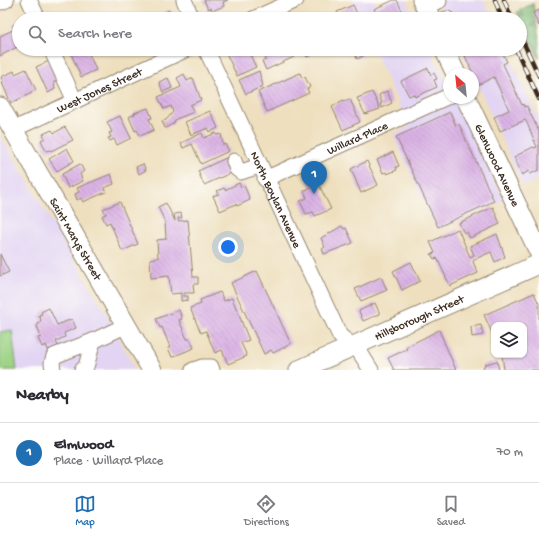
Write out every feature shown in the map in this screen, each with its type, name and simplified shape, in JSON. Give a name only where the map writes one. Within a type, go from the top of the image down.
[{"type":"main road","points":[[447,56],[453,68]]},
{"type":"main road","name":"Glenwood Avenue","points":[[469,104],[539,252]]},
{"type":"main road","name":"Saint Marys Street","points":[[0,107],[152,370]]},
{"type":"main road","name":"Hillsborough Street","points":[[299,370],[539,264]]},
{"type":"street","points":[[29,0],[35,12]]},
{"type":"street","points":[[184,0],[189,12]]},
{"type":"street","points":[[269,12],[296,0]]},
{"type":"street","points":[[55,56],[75,101]]},
{"type":"street","name":"West Jones Street","points":[[12,130],[172,56]]},
{"type":"street","name":"North Boylan Avenue","points":[[209,56],[262,172],[340,336],[359,351],[371,370]]},
{"type":"street","name":"Willard Place","points":[[234,161],[237,169],[241,172],[262,172],[443,98]]},
{"type":"street","points":[[53,370],[52,363],[54,356],[93,341],[127,325]]},
{"type":"street","points":[[82,370],[86,367],[93,341]]},
{"type":"street","points":[[193,370],[202,367],[211,367],[212,370]]},
{"type":"shaded area","points":[[352,0],[374,0],[377,6],[390,0],[406,0],[412,12],[358,12]]},
{"type":"shaded area","points":[[437,0],[483,0],[489,12],[443,12]]},
{"type":"shaded area","points":[[377,56],[433,56],[443,76],[443,104],[457,104],[504,200],[437,230],[393,135],[409,127]]},
{"type":"shaded area","points":[[464,56],[509,56],[539,120],[539,179],[523,186],[479,87],[479,68],[470,68]]},
{"type":"shaded area","points":[[0,135],[111,322],[135,370],[0,370]]},
{"type":"green space","points":[[533,3],[539,39],[539,59],[527,33],[527,12],[517,12]]},
{"type":"green space","points":[[12,330],[17,370],[0,370],[0,332]]},
{"type":"building","points":[[204,0],[228,0],[223,2],[224,6],[212,11],[211,8],[208,9]]},
{"type":"building","points":[[397,0],[403,12],[376,12],[374,9]]},
{"type":"building","points":[[353,5],[356,12],[337,12]]},
{"type":"building","points":[[539,10],[539,26],[533,13]]},
{"type":"building","points":[[12,30],[12,50],[0,56],[0,36]]},
{"type":"building","points":[[72,56],[90,56],[96,70],[81,77]]},
{"type":"building","points":[[227,56],[250,56],[256,67],[237,76]]},
{"type":"building","points":[[264,56],[294,57],[266,70],[262,61],[266,60]]},
{"type":"building","points":[[356,56],[363,56],[357,59]]},
{"type":"building","points":[[465,56],[504,56],[507,62],[503,64],[522,105],[523,104],[525,107],[527,106],[539,132],[539,170],[530,174],[529,171],[522,175],[514,157],[533,147],[537,147],[525,120],[500,131],[494,117],[509,110],[494,77],[479,84],[479,68],[470,68]]},
{"type":"building","points":[[49,61],[58,80],[54,82],[55,89],[48,93],[36,67]]},
{"type":"building","points":[[428,68],[431,75],[434,73],[437,79],[434,80],[437,87],[415,97],[414,94],[409,96],[401,81]]},
{"type":"building","points":[[26,69],[36,90],[11,103],[2,83],[1,77],[14,71],[15,74]]},
{"type":"building","points":[[259,71],[263,86],[246,94],[239,80]]},
{"type":"building","points":[[300,73],[302,78],[305,77],[310,87],[307,89],[309,93],[267,112],[258,92]]},
{"type":"building","points":[[184,74],[187,81],[193,78],[201,100],[190,105],[194,112],[176,119],[173,124],[165,128],[162,121],[166,120],[173,112],[171,106],[164,109],[158,97],[181,87],[177,78]]},
{"type":"building","points":[[168,78],[172,88],[163,92],[159,82]]},
{"type":"building","points":[[387,91],[392,103],[382,108],[379,95]]},
{"type":"building","points":[[372,92],[380,109],[365,114],[357,98]]},
{"type":"building","points":[[350,99],[360,122],[343,130],[332,107],[343,100]]},
{"type":"building","points":[[148,108],[152,118],[149,119],[154,130],[140,136],[137,130],[135,131],[129,117],[135,114],[134,113]]},
{"type":"building","points":[[210,111],[218,128],[210,132],[208,128],[191,135],[185,122]]},
{"type":"building","points":[[450,112],[456,126],[459,124],[494,201],[438,227],[396,137]]},
{"type":"building","points":[[120,116],[131,138],[117,145],[114,139],[110,141],[108,138],[111,137],[109,133],[112,132],[107,122]]},
{"type":"building","points":[[65,127],[73,140],[51,151],[46,151],[41,140],[45,138],[43,134],[52,130],[54,133]]},
{"type":"building","points":[[202,133],[204,138],[216,133],[217,135],[221,134],[223,145],[225,144],[229,151],[201,164],[192,144],[183,148],[181,143]]},
{"type":"building","points":[[67,148],[74,161],[57,171],[49,159]]},
{"type":"building","points":[[393,152],[399,166],[396,167],[397,170],[387,174],[386,172],[383,173],[377,160]]},
{"type":"building","points":[[226,158],[233,172],[204,185],[198,171]]},
{"type":"building","points":[[367,161],[378,185],[361,193],[351,169]]},
{"type":"building","points":[[80,164],[84,171],[80,174],[83,181],[68,188],[62,174]]},
{"type":"building","points":[[143,164],[146,170],[139,174],[136,167]]},
{"type":"building","points":[[313,173],[331,209],[315,216],[313,212],[306,214],[300,201],[307,198],[304,191],[311,188],[306,176]]},
{"type":"building","points":[[111,174],[114,184],[104,188],[106,192],[83,202],[81,198],[77,200],[75,194],[79,192],[77,188]]},
{"type":"building","points":[[239,183],[241,187],[244,185],[250,200],[220,211],[213,196],[219,194],[217,191],[224,188],[225,190]]},
{"type":"building","points":[[120,202],[138,244],[122,251],[110,222],[106,224],[102,216],[106,214],[103,209]]},
{"type":"building","points":[[166,203],[175,221],[174,214],[181,213],[182,218],[178,218],[178,221],[188,220],[193,277],[198,277],[198,284],[193,284],[194,293],[184,293],[184,296],[188,296],[188,300],[181,301],[181,293],[171,294],[169,276],[151,278],[150,259],[158,258],[157,240],[166,239],[165,222],[158,207]]},
{"type":"building","points":[[493,207],[500,224],[470,238],[467,232],[464,233],[459,223]]},
{"type":"building","points":[[342,226],[344,229],[346,228],[353,243],[324,254],[322,249],[325,247],[321,238]]},
{"type":"building","points":[[458,229],[470,257],[474,255],[470,246],[497,234],[505,257],[495,262],[491,252],[475,259],[473,262],[478,273],[450,286],[437,258],[434,259],[431,254],[435,253],[430,242]]},
{"type":"building","points":[[0,254],[9,272],[0,276]]},
{"type":"building","points":[[411,262],[420,281],[402,290],[393,271]]},
{"type":"building","points":[[257,271],[291,344],[273,353],[271,350],[264,354],[231,283]]},
{"type":"building","points":[[381,277],[387,290],[361,301],[355,289]]},
{"type":"building","points":[[220,292],[224,301],[232,298],[249,340],[241,343],[247,356],[228,364],[222,350],[215,353],[206,331],[201,333],[190,308],[201,304],[200,300]]},
{"type":"building","points":[[534,293],[539,304],[539,370],[504,370],[502,358],[527,358],[527,322],[491,322],[491,330],[484,315]]},
{"type":"building","points":[[375,303],[380,314],[363,321],[359,311]]},
{"type":"building","points":[[49,308],[57,325],[72,319],[76,328],[64,333],[65,337],[56,341],[58,346],[48,350],[46,345],[42,347],[38,338],[41,337],[37,326],[41,320],[39,315],[42,314],[41,312]]},
{"type":"building","points":[[179,310],[182,319],[179,320],[187,339],[190,339],[194,348],[172,357],[168,348],[170,347],[162,327],[160,328],[156,319]]},
{"type":"building","points":[[481,325],[483,335],[472,337],[471,327]]},
{"type":"building","points":[[439,330],[456,370],[394,370],[388,358],[407,349],[406,347]]},
{"type":"building","points":[[497,361],[499,370],[482,370],[485,364]]},
{"type":"railway","points":[[495,0],[499,12]]},
{"type":"railway","points":[[504,0],[509,12]]},
{"type":"railway","points":[[527,50],[539,76]]},
{"type":"railway","points":[[519,56],[539,99]]},
{"type":"place","name":"Elmwood","points":[[314,194]]}]
